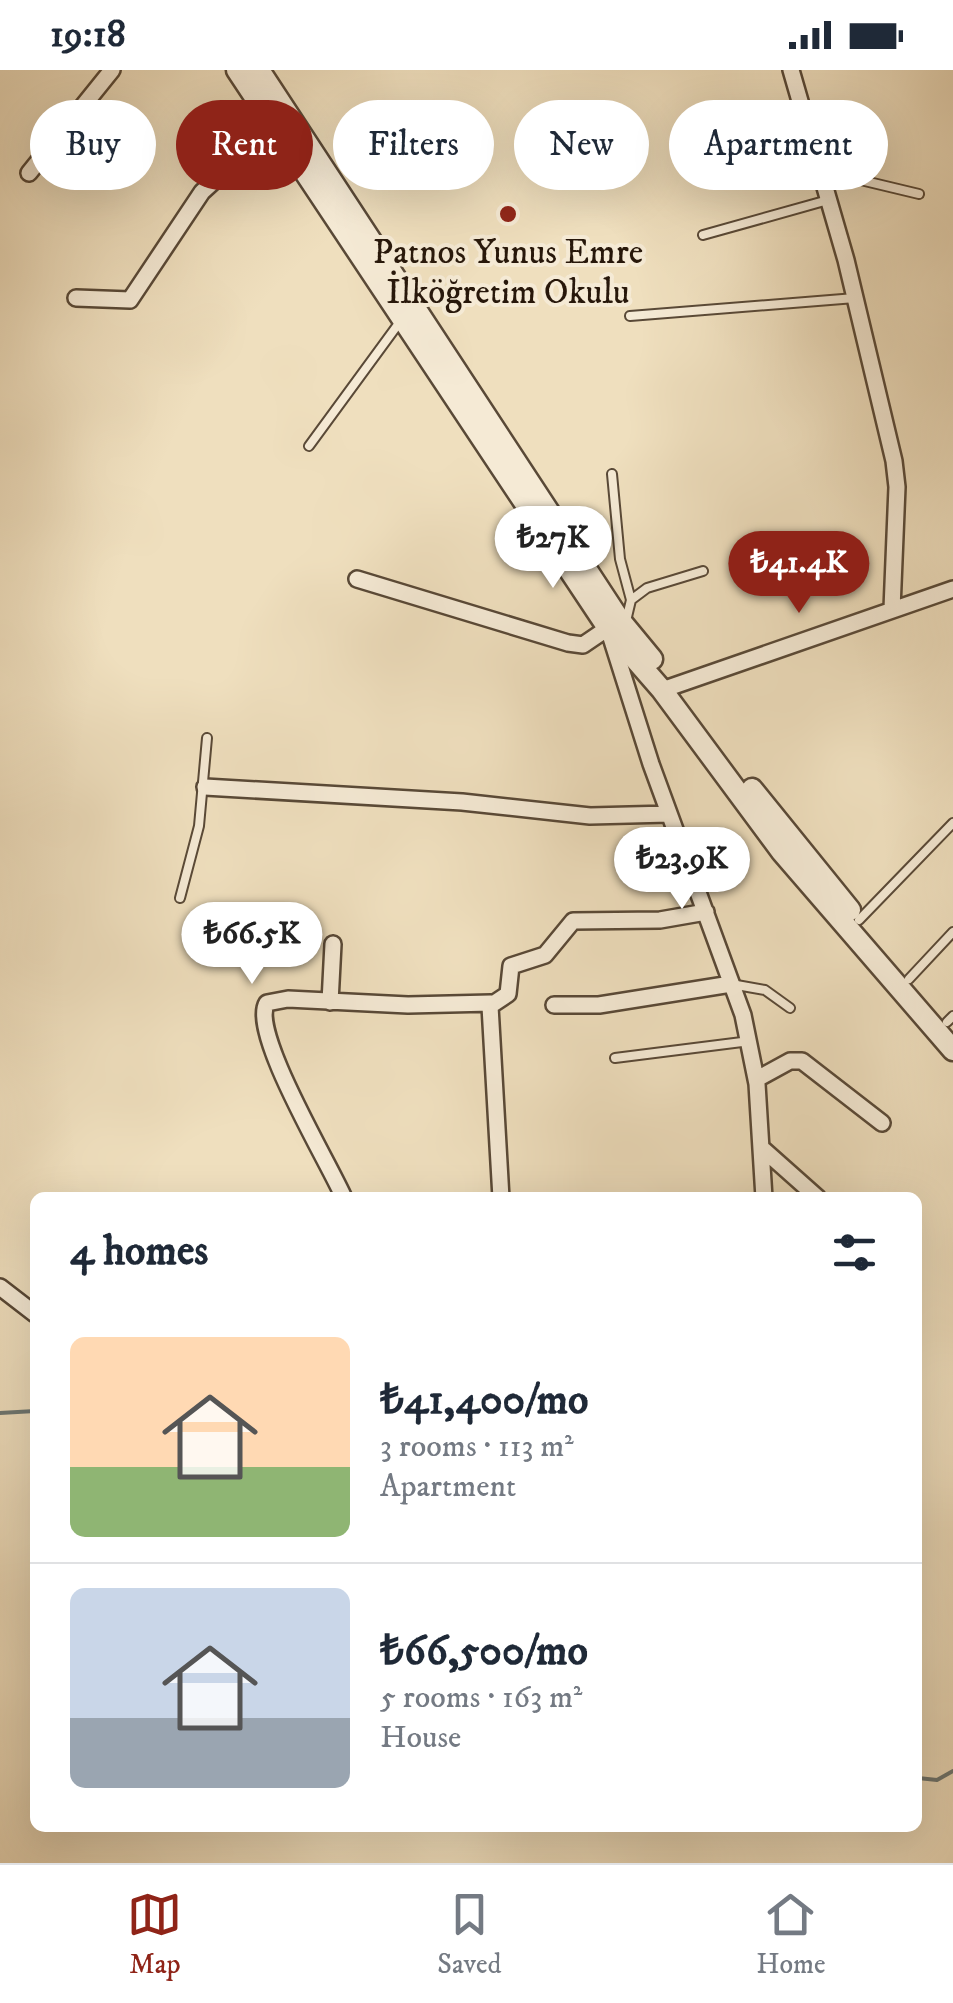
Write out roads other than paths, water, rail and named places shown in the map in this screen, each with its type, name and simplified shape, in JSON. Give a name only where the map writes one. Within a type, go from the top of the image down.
[{"type":"street","points":[[28,172],[112,70]]},
{"type":"street","points":[[237,70],[263,100]]},
{"type":"street","points":[[259,70],[272,100]]},
{"type":"street","points":[[791,70],[799,100]]},
{"type":"street","points":[[313,170],[616,627],[670,814],[750,1041],[764,1150],[764,1192]]},
{"type":"street","points":[[313,174],[402,320],[616,627],[909,979],[951,1022]]},
{"type":"street","points":[[76,298],[130,300],[204,190]]},
{"type":"street","points":[[825,190],[855,298],[897,479],[892,609]]},
{"type":"street","points":[[357,579],[568,643],[583,645],[616,627]]},
{"type":"street","points":[[668,688],[953,589]]},
{"type":"street","points":[[668,688],[782,852],[953,1050]]},
{"type":"street","points":[[205,787],[462,802],[590,816],[670,814]]},
{"type":"street","points":[[341,1192],[274,1057],[262,1020],[263,1010],[274,1000],[491,1004],[508,994],[511,966],[545,955],[573,921],[660,920],[706,912]]},
{"type":"street","points":[[330,1002],[333,944]]},
{"type":"street","points":[[554,1005],[599,1004],[731,984]]},
{"type":"street","points":[[491,1004],[502,1192]]},
{"type":"street","points":[[757,1078],[790,1061],[802,1061],[882,1123]]},
{"type":"street","points":[[764,1150],[811,1192]]},
{"type":"street","points":[[0,1287],[30,1310]]},
{"type":"lane","points":[[888,187],[919,194]]},
{"type":"lane","points":[[703,235],[828,200]]},
{"type":"lane","points":[[630,316],[855,298]]},
{"type":"lane","points":[[308,446],[402,320]]},
{"type":"lane","points":[[612,474],[620,559],[632,600]]},
{"type":"lane","points":[[616,627],[632,600],[647,588],[702,570]]},
{"type":"lane","points":[[180,898],[205,787],[208,738]]},
{"type":"lane","points":[[859,920],[953,823]]},
{"type":"lane","points":[[909,979],[953,932]]},
{"type":"lane","points":[[731,984],[765,990],[790,1008]]},
{"type":"lane","points":[[615,1058],[750,1041]]},
{"type":"waterway","points":[[0,1413],[30,1411]]},
{"type":"waterway","points":[[922,1778],[937,1780],[953,1771]]},
{"type":"place","name":"Patnos Yunus Emre İlköğretim Okulu","points":[[508,214]]}]
